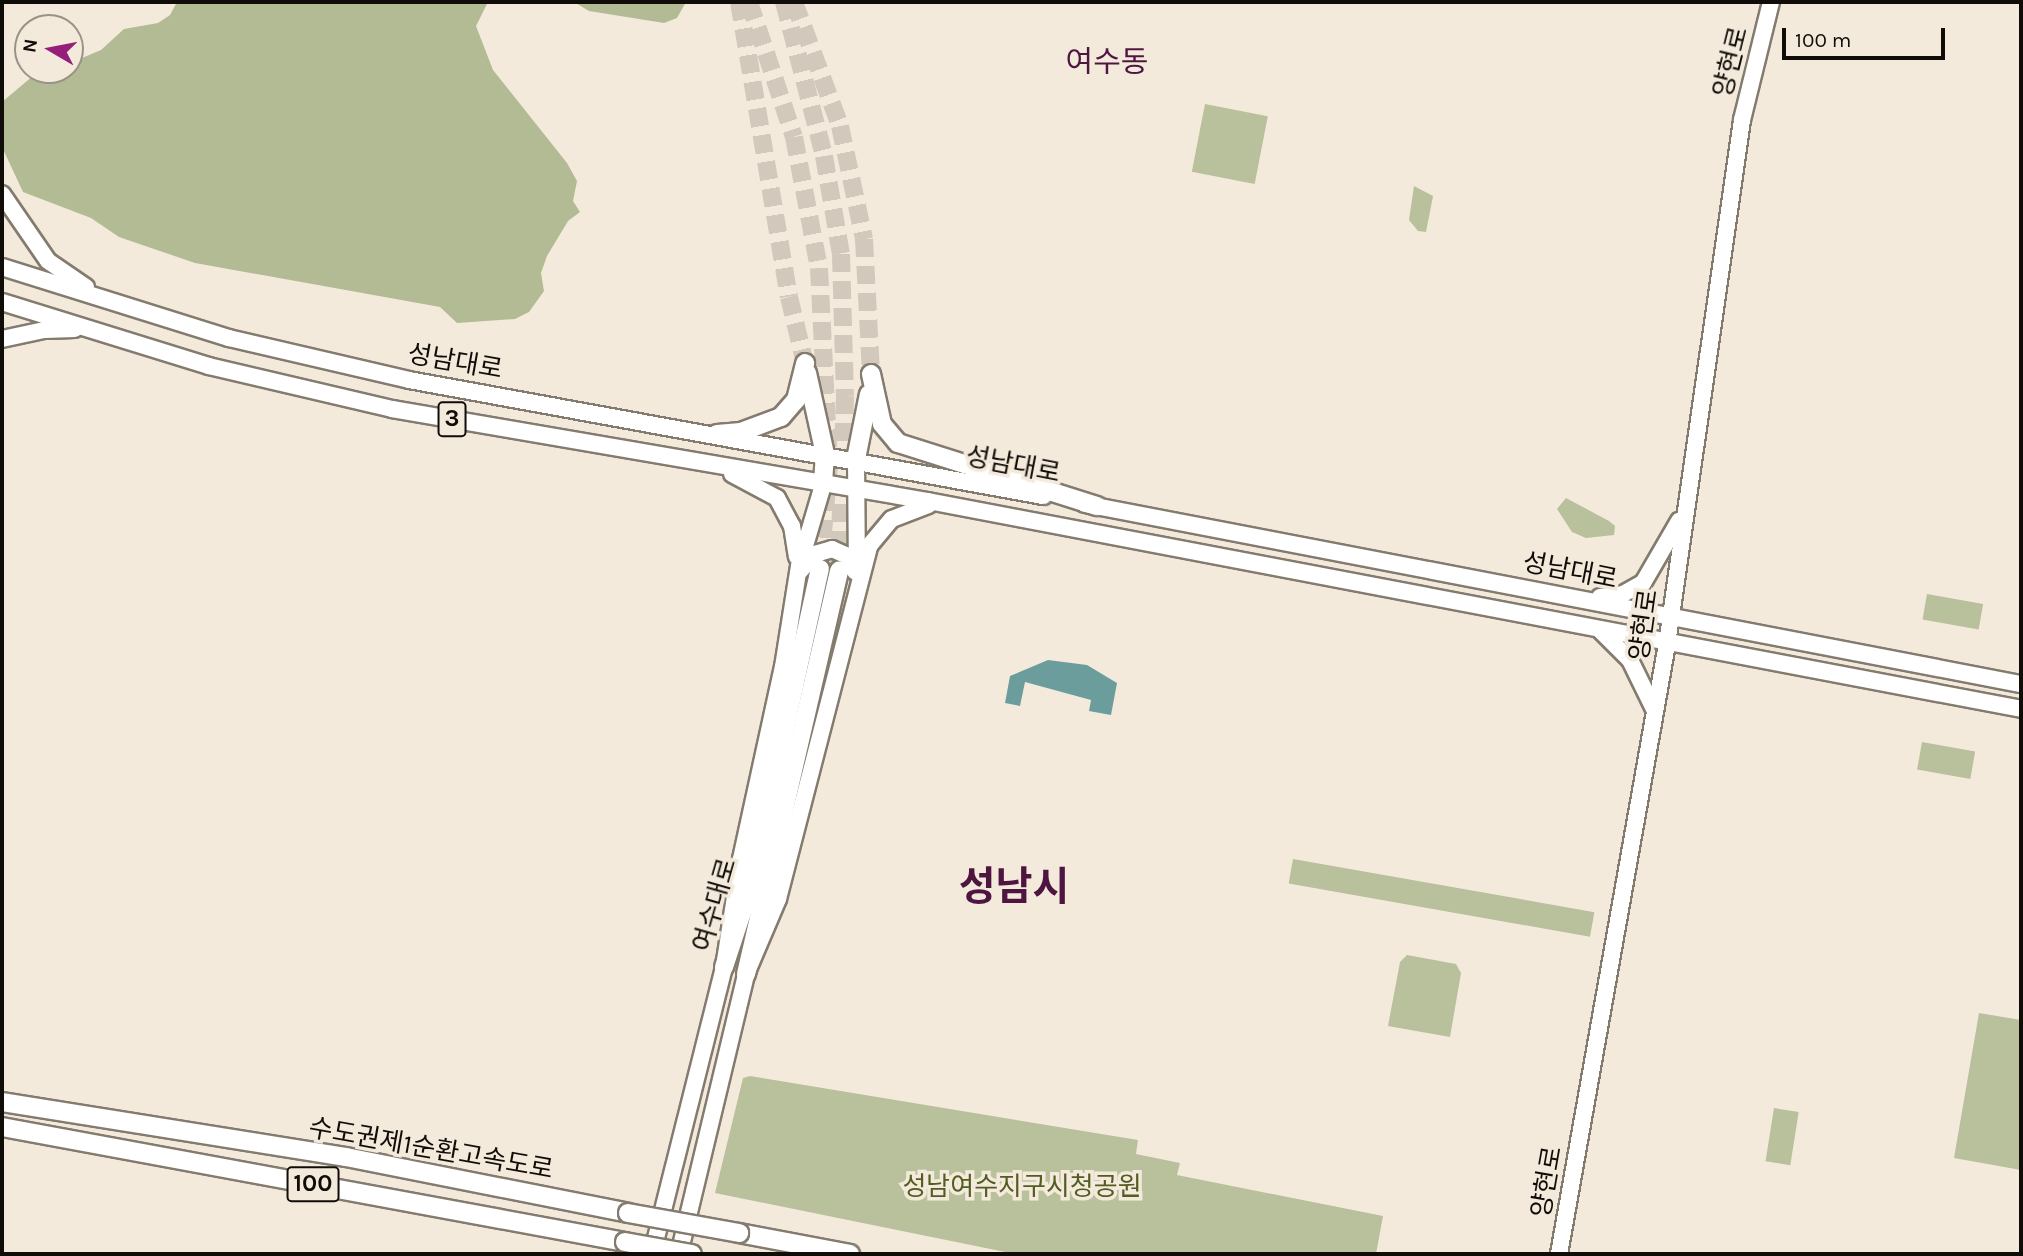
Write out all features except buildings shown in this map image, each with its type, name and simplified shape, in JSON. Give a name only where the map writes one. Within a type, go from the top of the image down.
[{"type":"highway","points":[[716,434],[741,432],[781,417],[796,400],[805,363],[825,454],[823,485]]},
{"type":"highway","points":[[856,459],[871,374],[882,424],[898,443],[1097,506]]},
{"type":"highway","name":"여수대로","points":[[724,967],[749,891],[820,569]]},
{"type":"highway","name":"여수대로","points":[[746,974],[839,571]]},
{"type":"highway","name":"수도권제1순환고속도로","points":[[8,1101],[346,1157],[850,1254]]},
{"type":"highway","name":"수도권제1순환고속도로","points":[[2,1128],[692,1254]]},
{"type":"main road","name":"양현로","points":[[1559,1254],[1667,644],[1742,120],[1771,2]]},
{"type":"main road","points":[[2,194],[48,261],[122,306]]},
{"type":"main road","name":"성남대로","points":[[2,267],[229,338],[410,380],[856,459],[2021,684]]},
{"type":"main road","name":"성남대로","points":[[2,302],[209,366],[392,409],[945,505],[2021,709]]},
{"type":"main road","points":[[2,339],[44,330],[87,329]]},
{"type":"main road","points":[[856,459],[857,584]]},
{"type":"main road","points":[[715,466],[769,492],[785,510],[795,536],[796,580]]},
{"type":"main road","points":[[724,967],[741,859],[783,667],[796,580],[823,485]]},
{"type":"main road","points":[[746,974],[778,899],[857,584],[869,547],[885,525],[911,508],[945,505]]},
{"type":"main road","points":[[1586,599],[1623,594],[1643,583],[1684,513]]},
{"type":"main road","points":[[796,580],[810,558],[832,549],[848,556],[857,584]]},
{"type":"main road","points":[[1599,629],[1637,670],[1655,715]]},
{"type":"main road","name":"여수대로","points":[[652,1254],[724,967]]},
{"type":"main road","name":"여수대로","points":[[679,1254],[746,974]]},
{"type":"green space","points":[[177,2],[488,2],[476,26],[493,70],[567,163],[577,181],[573,201],[580,212],[568,221],[547,256],[541,273],[544,291],[529,312],[515,319],[457,323],[440,307],[195,263],[119,237],[91,218],[23,192],[2,147],[2,102],[23,84],[84,84],[84,57],[101,50],[124,29],[158,23],[170,15]]},
{"type":"green space","points":[[574,2],[686,2],[677,18],[664,23],[589,11]]},
{"type":"green space","points":[[1205,104],[1268,116],[1255,184],[1192,172]]},
{"type":"green space","points":[[1414,186],[1433,196],[1426,232],[1418,231],[1409,220]]},
{"type":"green space","points":[[1566,498],[1609,521],[1615,526],[1614,535],[1586,538],[1572,532],[1557,509]]},
{"type":"green space","points":[[1927,594],[1983,604],[1979,630],[1922,620]]},
{"type":"green space","points":[[1922,742],[1975,751],[1970,779],[1917,770]]},
{"type":"green space","points":[[1293,859],[1594,912],[1590,937],[1289,884]]},
{"type":"green space","points":[[1407,955],[1456,964],[1461,973],[1450,1037],[1388,1026],[1400,962]]},
{"type":"green space","points":[[1979,1013],[2021,1020],[2021,1170],[1954,1158]]},
{"type":"green space","name":"성남여수지구시청공원","points":[[750,1076],[1138,1140],[1136,1154],[1180,1163],[1177,1175],[1383,1216],[1376,1254],[1015,1254],[715,1193],[743,1078]]},
{"type":"green space","points":[[1774,1108],[1799,1112],[1790,1165],[1766,1161]]},
{"type":"water","points":[[1048,660],[1087,665],[1117,683],[1111,715],[1089,711],[1091,700],[1025,682],[1020,706],[1005,703],[1010,676]]},
{"type":"tunnel","points":[[739,2],[789,297],[805,363]]},
{"type":"tunnel","points":[[749,2],[794,137],[819,268],[829,466],[820,565]]},
{"type":"tunnel","points":[[784,2],[824,156],[841,254],[845,396],[839,568]]},
{"type":"tunnel","points":[[794,2],[840,126],[864,239],[871,374]]},
{"type":"district","name":"여수동","points":[[1107,62]]},
{"type":"district","name":"성남시","points":[[1014,887]]}]
